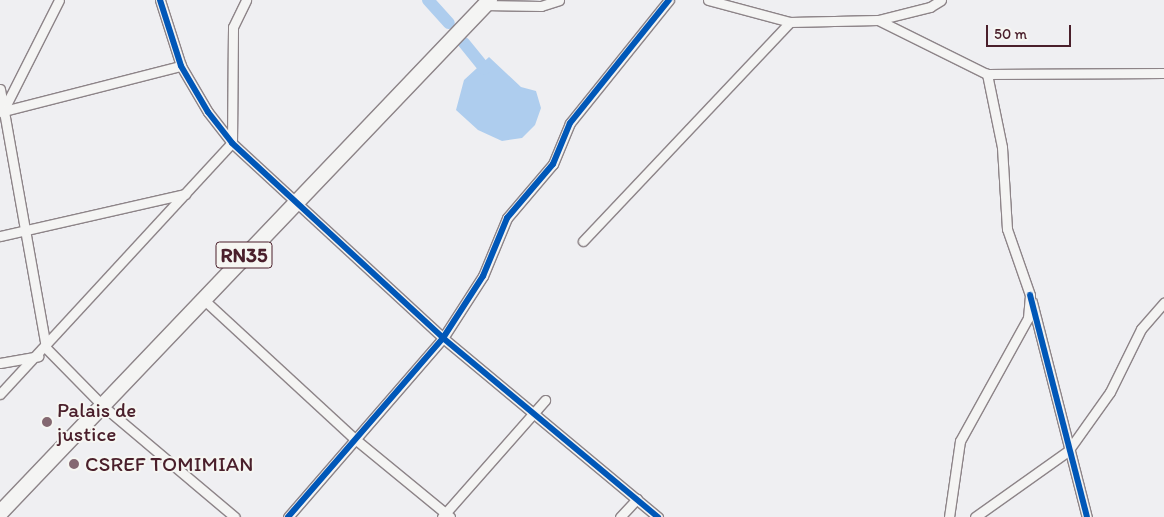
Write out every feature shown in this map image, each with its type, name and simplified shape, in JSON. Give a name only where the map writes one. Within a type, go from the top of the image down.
[{"type":"main road","name":"RN35","points":[[0,512],[103,406],[202,298],[487,2]]},
{"type":"street","points":[[1,112],[59,0]]},
{"type":"street","points":[[160,0],[182,66],[208,112],[232,143],[443,338],[658,517]]},
{"type":"street","points":[[0,394],[46,348],[136,242],[186,194],[232,143],[233,27],[246,0]]},
{"type":"street","points":[[487,2],[540,6],[559,0]]},
{"type":"street","points":[[288,517],[443,338],[483,276],[507,218],[553,164],[570,122],[669,0]]},
{"type":"street","points":[[708,0],[790,22],[878,20],[930,7],[941,0]]},
{"type":"street","points":[[878,20],[987,74],[1164,73]]},
{"type":"street","points":[[583,241],[790,22]]},
{"type":"street","points":[[1,112],[182,66]]},
{"type":"street","points":[[987,74],[1002,147],[1007,229],[1030,295],[1086,517]]},
{"type":"street","points":[[0,90],[1,112],[26,229],[46,348],[103,406],[235,517]]},
{"type":"street","points":[[0,236],[186,194]]},
{"type":"street","points":[[949,517],[960,441],[1028,318],[1030,295]]},
{"type":"street","points":[[202,298],[355,440],[446,516],[545,400]]},
{"type":"street","points":[[975,517],[1068,451],[1110,392],[1141,328],[1164,303]]},
{"type":"street","points":[[0,363],[38,356]]},
{"type":"street","points":[[620,517],[636,499]]},
{"type":"water","points":[[489,57],[521,87],[536,91],[541,108],[535,125],[522,138],[502,141],[478,130],[456,110],[464,80]]},
{"type":"waterway","points":[[428,0],[449,23]]},
{"type":"waterway","points":[[464,43],[485,69]]},
{"type":"cycle path","points":[[160,0],[181,66],[208,112],[232,143],[443,338],[658,517]]},
{"type":"cycle path","points":[[288,517],[443,338],[483,276],[507,218],[553,164],[570,123],[669,0]]},
{"type":"cycle path","points":[[1030,295],[1087,517]]},
{"type":"place","name":"Palais de justice","points":[[47,422]]},
{"type":"place","name":"CSREF TOMIMIAN","points":[[74,464]]}]
